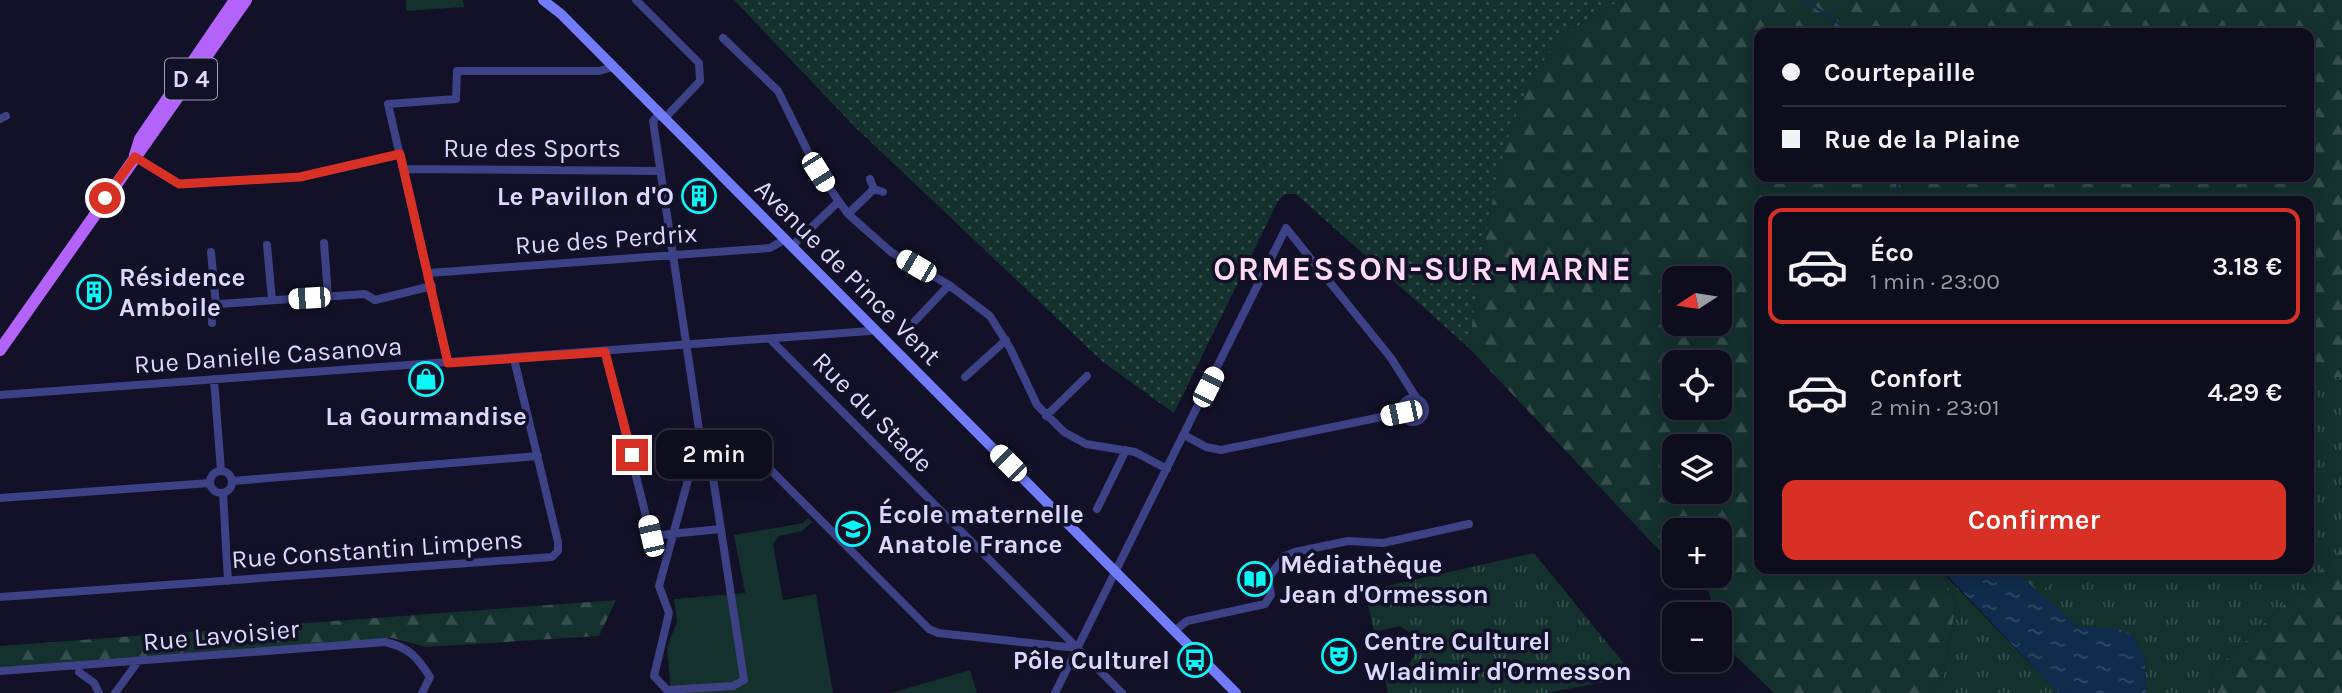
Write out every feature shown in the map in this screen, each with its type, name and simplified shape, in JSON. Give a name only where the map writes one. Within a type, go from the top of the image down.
[{"type":"main road","name":"D 4","points":[[135,157],[140,138],[235,0]]},
{"type":"main road","name":"D 4","points":[[0,349],[135,157],[146,146],[246,0]]},
{"type":"main road","name":"Avenue de Pince Vent","points":[[547,1],[1236,693]]},
{"type":"street","points":[[636,0],[699,63],[700,81],[653,121],[700,436],[659,586],[669,613],[654,676],[667,690],[733,686],[744,680],[708,445],[700,436]]},
{"type":"street","points":[[723,38],[778,91],[807,151],[848,214],[891,252],[949,285],[990,316],[1006,340],[1037,405],[1046,416],[1063,432],[1086,444],[1126,450],[1167,469]]},
{"type":"street","points":[[448,363],[388,104],[456,99],[457,71],[599,71],[613,67]]},
{"type":"street","points":[[135,157],[179,184],[300,177],[400,154]]},
{"type":"street","name":"Rue des Sports","points":[[404,169],[660,171]]},
{"type":"street","points":[[848,214],[879,190],[870,179]]},
{"type":"street","points":[[787,244],[838,202]]},
{"type":"street","points":[[1055,693],[1286,228],[1391,358],[1425,410],[1419,421],[1406,420],[1401,413]]},
{"type":"street","points":[[324,243],[328,296]]},
{"type":"street","name":"Rue des Perdrix","points":[[429,273],[770,248],[787,244]]},
{"type":"street","points":[[267,245],[272,300]]},
{"type":"street","points":[[211,252],[212,323]]},
{"type":"street","points":[[915,321],[949,285]]},
{"type":"street","points":[[210,305],[365,294],[375,300],[432,286]]},
{"type":"street","name":"Rue Danielle Casanova","points":[[0,395],[771,340],[870,331],[873,328]]},
{"type":"street","name":"Rue du Stade","points":[[771,340],[1122,693]]},
{"type":"street","points":[[965,377],[1006,340]]},
{"type":"street","points":[[605,352],[651,536],[721,529]]},
{"type":"street","name":"Rue Constantin Limpens","points":[[0,597],[552,557],[558,551],[558,542],[514,359]]},
{"type":"street","points":[[1046,416],[1087,376]]},
{"type":"street","points":[[214,379],[221,471]]},
{"type":"street","points":[[1401,413],[1405,401],[1417,399]]},
{"type":"street","points":[[1184,435],[1206,447],[1221,450],[1401,413]]},
{"type":"street","points":[[700,436],[736,435],[929,629],[938,633],[1077,648]]},
{"type":"street","points":[[1097,509],[1126,450]]},
{"type":"street","points":[[233,481],[538,456]]},
{"type":"street","points":[[210,483],[213,475],[221,471],[228,473],[233,481]]},
{"type":"street","points":[[210,483],[216,492],[223,494],[229,490],[233,481]]},
{"type":"street","points":[[0,498],[210,483]]},
{"type":"street","points":[[223,494],[228,581]]},
{"type":"street","points":[[1174,631],[1187,621],[1265,604],[1271,595],[1268,578],[1291,553],[1348,541],[1383,543],[1469,524]]},
{"type":"street","name":"Rue Lavoisier","points":[[0,671],[137,663],[385,642],[406,647],[430,677],[422,693]]},
{"type":"street","points":[[115,693],[137,663]]},
{"type":"street","points":[[79,672],[94,683],[99,693]]},
{"type":"green space","points":[[406,0],[463,0],[464,7],[406,11]]},
{"type":"green space","points":[[734,0],[1622,0],[1579,25],[1556,45],[1535,74],[1519,109],[1495,189],[1468,347],[1296,194],[1285,194],[1278,201],[1174,413],[1103,362],[855,127]]},
{"type":"green space","points":[[1622,0],[2342,0],[2342,378],[2314,376],[2314,196],[1754,196],[1754,574],[1943,574],[1956,605],[1943,679],[1929,693],[1774,693],[1732,653],[1732,602],[1712,602],[1707,588],[1732,588],[1732,518],[1662,518],[1662,553],[1468,347],[1495,188],[1506,147],[1519,108],[1535,74],[1563,38],[1579,25]]},
{"type":"green space","points":[[2314,373],[2342,378],[2342,549],[2212,673],[2211,683],[2218,693],[2146,693],[2145,657],[2132,635],[2077,626],[2039,594],[2061,574],[2314,574]]},
{"type":"green space","points":[[808,518],[812,522],[802,531],[779,536],[773,544],[783,600],[816,594],[833,693],[671,693],[667,647],[677,622],[674,599],[745,593],[734,535],[803,523]]},
{"type":"green space","points":[[2342,549],[2342,693],[2218,693],[2211,683],[2212,673]]},
{"type":"green space","points":[[1534,553],[1634,676],[1547,693],[1388,693],[1383,670],[1409,665],[1418,649],[1416,637],[1400,626],[1374,632],[1365,591]]},
{"type":"green space","points":[[1943,574],[2058,693],[1929,693],[1943,679],[1956,605]]},
{"type":"green space","points":[[2018,574],[2061,574],[2039,594]]},
{"type":"green space","points":[[616,600],[599,636],[426,647],[392,638],[0,667],[0,646]]},
{"type":"green space","points":[[970,670],[977,693],[891,693]]},
{"type":"water","points":[[1946,574],[2019,574],[2077,626],[2118,629],[2132,635],[2145,657],[2146,693],[2058,693]]},
{"type":"waterway","points":[[1805,0],[1845,28]]},
{"type":"waterway","points":[[1897,182],[1899,196]]},
{"type":"place","name":"Le Pavillon d'O","points":[[699,196]]},
{"type":"place","name":"Résidence Amboile","points":[[94,292]]},
{"type":"place","name":"La Gourmandise","points":[[426,379]]},
{"type":"place","name":"École maternelle Anatole France","points":[[853,529]]},
{"type":"place","name":"Médiathèque Jean d'Ormesson","points":[[1255,579]]},
{"type":"place","name":"Centre Culturel Wladimir d'Ormesson","points":[[1339,656]]},
{"type":"place","name":"Pôle Culturel","points":[[1195,660]]},
{"type":"district","name":"ORMESSON-SUR-MARNE","points":[[1423,268]]},
{"type":"route","points":[[105,198],[135,157],[179,184],[300,177],[400,154],[448,363],[605,352],[609,358],[632,455]]}]
